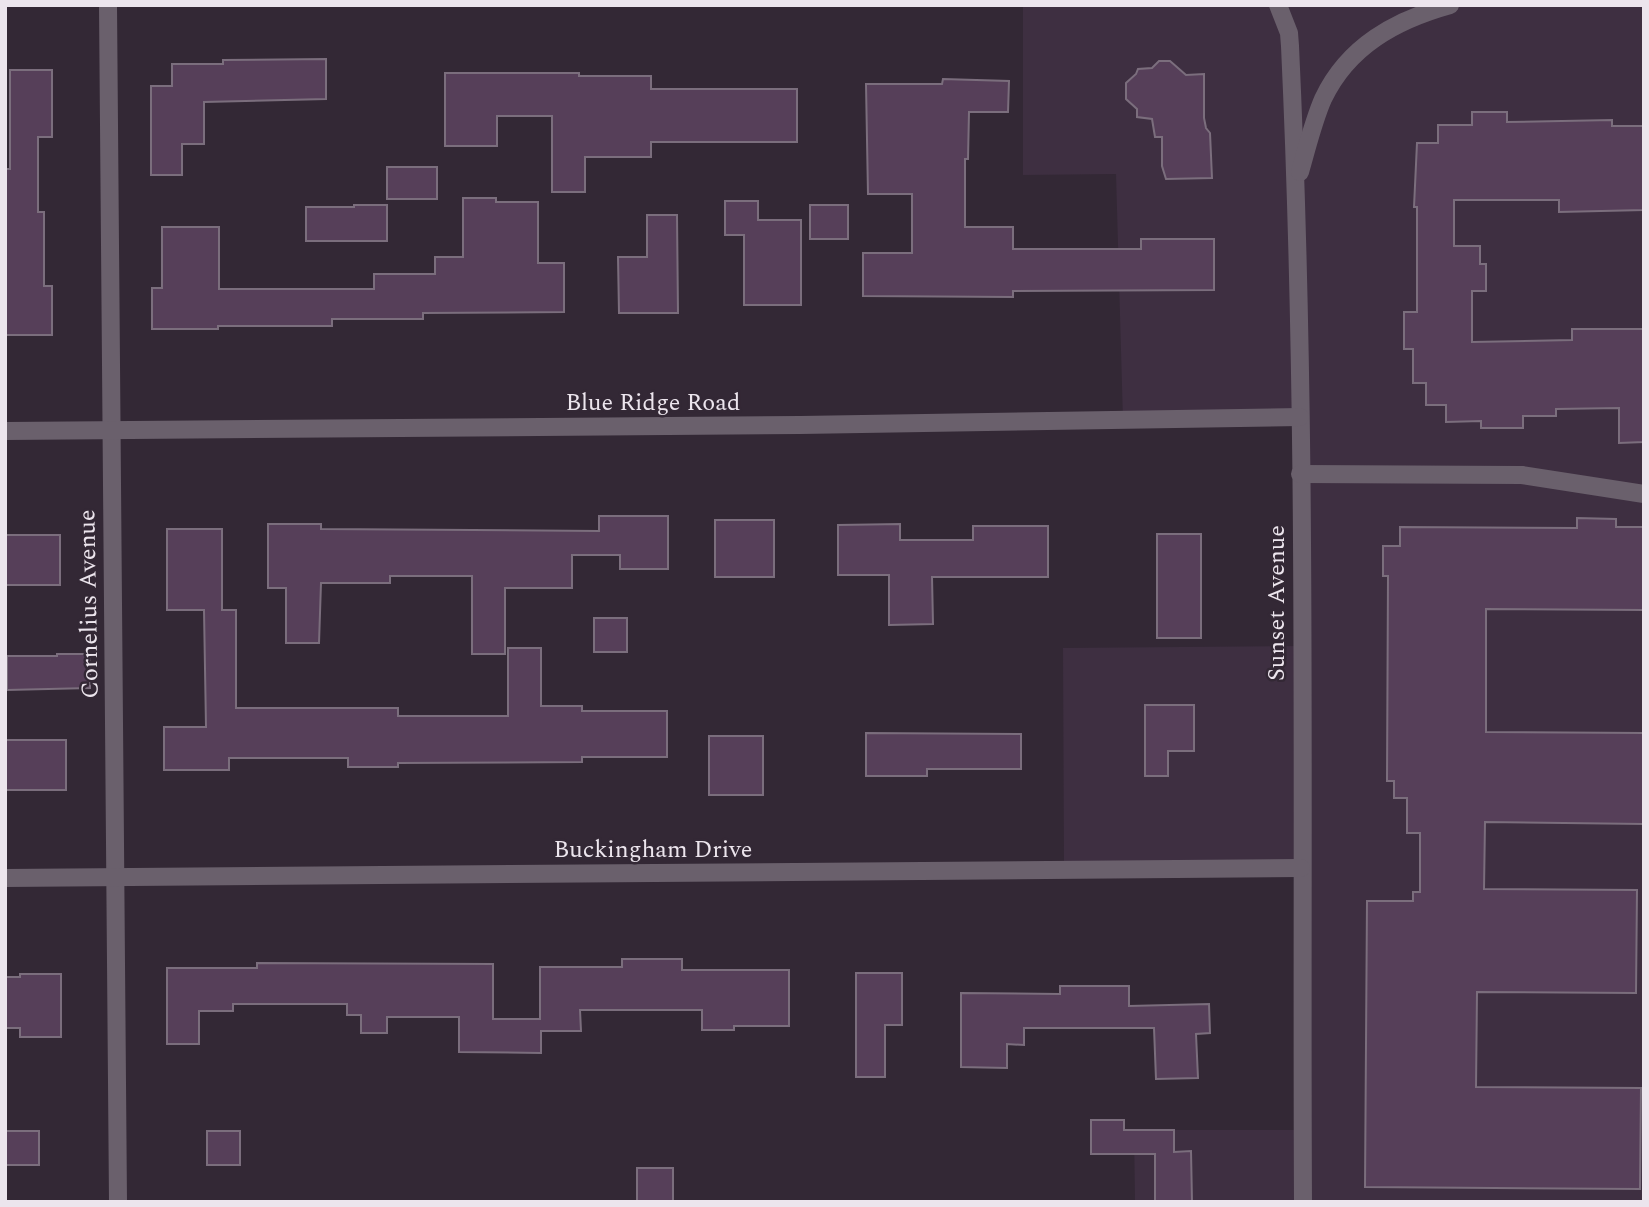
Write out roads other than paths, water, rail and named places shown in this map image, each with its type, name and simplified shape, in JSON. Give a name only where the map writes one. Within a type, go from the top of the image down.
[{"type":"street","name":"Cornelius Avenue","points":[[108,5],[118,1202]]},
{"type":"street","name":"Sunset Avenue","points":[[1279,5],[1289,33],[1296,182],[1300,417],[1303,1202]]},
{"type":"street","points":[[1296,182],[1323,101],[1341,70],[1355,53],[1372,38],[1391,27],[1450,5]]},
{"type":"street","name":"Blue Ridge Road","points":[[5,431],[786,425],[1300,417]]},
{"type":"street","points":[[1300,474],[1521,475],[1644,494]]},
{"type":"street","name":"Buckingham Drive","points":[[5,878],[1301,867]]}]
